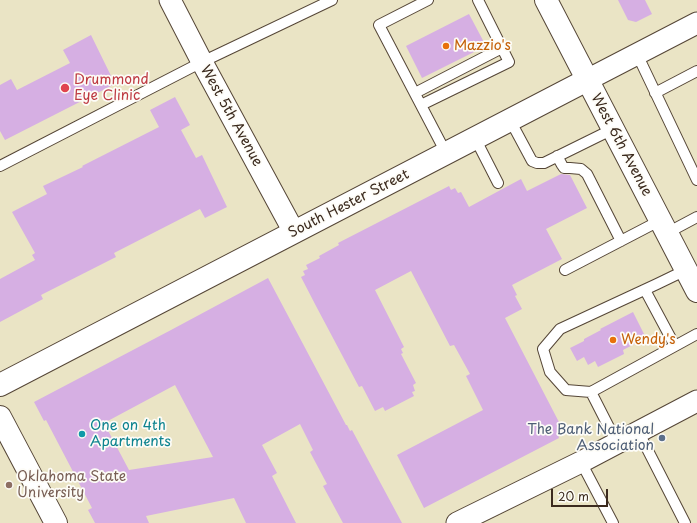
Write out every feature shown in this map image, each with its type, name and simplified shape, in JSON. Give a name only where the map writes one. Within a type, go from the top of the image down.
[{"type":"main road","name":"West 6th Avenue","points":[[546,0],[697,291]]},
{"type":"main road","name":"South Hester Street","points":[[0,385],[587,80]]},
{"type":"main road","points":[[0,417],[56,523]]},
{"type":"street","name":"West 5th Avenue","points":[[170,0],[294,232]]},
{"type":"street","name":"South Hester Street","points":[[587,80],[697,23]]},
{"type":"street","points":[[457,523],[581,462],[697,401]]},
{"type":"lane","points":[[0,166],[202,62],[332,0]]},
{"type":"lane","points":[[428,0],[379,25],[446,153]]},
{"type":"lane","points":[[421,105],[509,62],[478,0]]},
{"type":"lane","points":[[415,93],[502,48]]},
{"type":"lane","points":[[637,54],[697,180]]},
{"type":"lane","points":[[656,93],[697,71]]},
{"type":"lane","points":[[510,120],[532,161],[537,164],[544,163],[613,129]]},
{"type":"lane","points":[[475,138],[498,183]]},
{"type":"lane","points":[[557,156],[564,168],[581,169],[587,174],[620,241]]},
{"type":"lane","points":[[565,270],[620,241],[697,217]]},
{"type":"lane","points":[[686,270],[560,330],[544,349],[550,372],[566,390],[591,392],[697,334]]},
{"type":"lane","points":[[645,290],[675,346]]},
{"type":"lane","points":[[591,392],[617,443]]},
{"type":"lane","points":[[638,431],[685,523]]},
{"type":"lane","points":[[581,462],[613,523]]},
{"type":"building","points":[[618,0],[645,0],[652,14],[636,22],[628,20]]},
{"type":"building","name":"Mazzio's","points":[[469,14],[486,46],[422,78],[406,46]]},
{"type":"building","name":"Drummond Eye Clinic","points":[[91,35],[115,84],[5,140],[0,131],[0,85],[11,79],[17,90],[70,63],[63,50]]},
{"type":"building","points":[[175,97],[190,125],[181,130],[196,158],[202,155],[227,207],[205,218],[200,209],[114,253],[116,257],[41,295],[43,299],[0,322],[0,279],[35,260],[32,255],[35,253],[12,212],[47,194],[43,186],[159,127],[150,110]]},
{"type":"building","points":[[561,174],[570,175],[587,208],[546,229],[562,259],[512,285],[517,295],[515,296],[522,309],[505,318],[561,426],[558,427],[561,433],[558,435],[559,438],[424,508],[397,455],[483,410],[466,376],[470,374],[454,345],[450,346],[411,271],[375,290],[404,347],[401,349],[403,353],[401,354],[416,383],[413,385],[415,391],[412,392],[414,396],[385,411],[383,407],[375,411],[362,386],[359,387],[301,277],[305,275],[303,271],[308,269],[306,265],[320,258],[319,256],[339,245],[338,243],[449,186],[451,190],[455,188],[458,193],[461,192],[469,207],[521,179],[527,191]]},
{"type":"building","points":[[268,278],[346,425],[350,431],[352,430],[402,523],[343,523],[323,486],[327,484],[310,452],[313,450],[300,424],[262,445],[277,473],[272,476],[296,523],[246,523],[234,498],[146,516],[149,523],[95,523],[88,510],[92,508],[46,420],[44,421],[34,402]],"holes":[[[175,385],[213,457],[129,470],[104,423]]]},
{"type":"building","name":"Wendy's","points":[[633,312],[646,338],[623,350],[624,354],[598,367],[595,361],[588,365],[584,357],[577,361],[570,348],[584,341],[584,339],[601,330],[600,329]]},
{"type":"place","name":"Mazzio's","points":[[446,46]]},
{"type":"place","name":"Drummond Eye Clinic","points":[[65,88]]},
{"type":"place","name":"Wendy's","points":[[613,340]]},
{"type":"place","name":"One on 4th Apartments","points":[[82,434]]},
{"type":"place","name":"The Bank National Association","points":[[662,438]]},
{"type":"place","name":"Oklahoma State University","points":[[9,485]]}]
